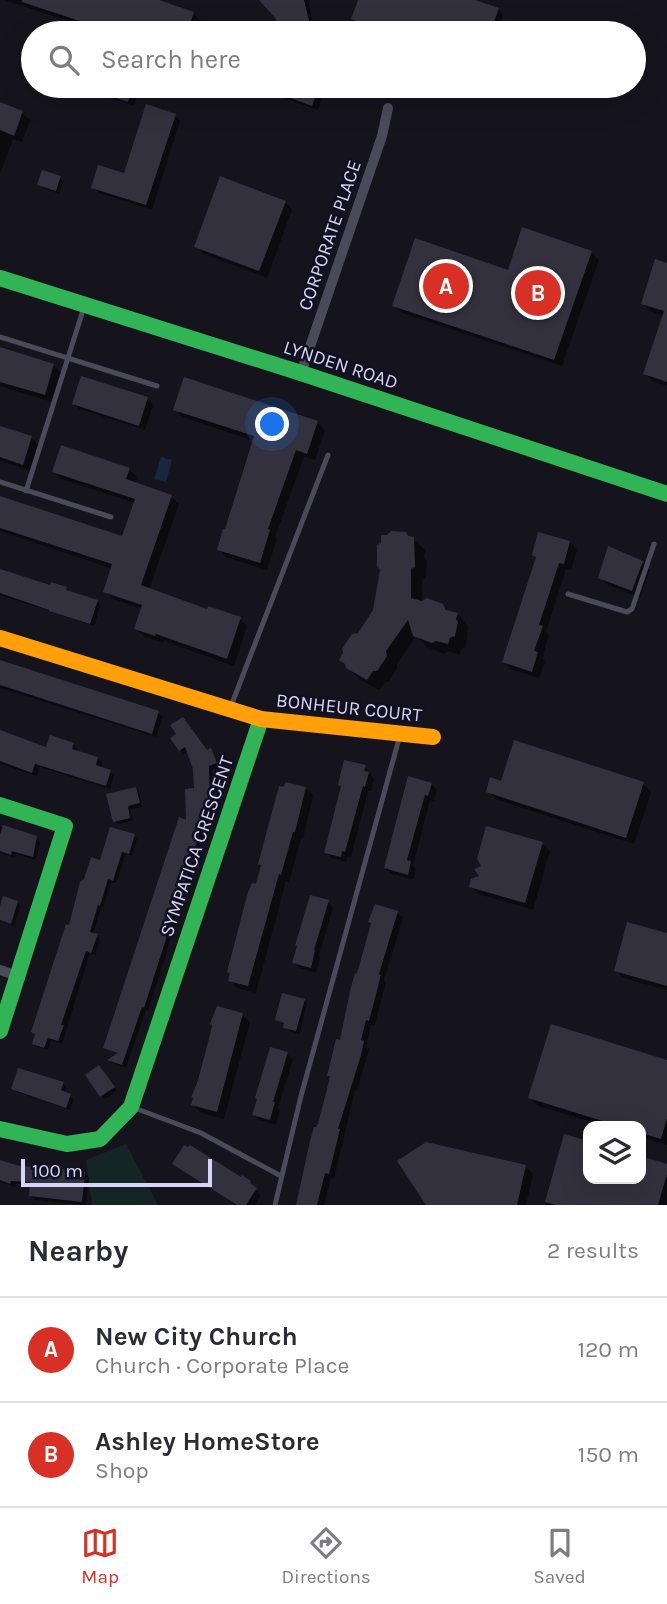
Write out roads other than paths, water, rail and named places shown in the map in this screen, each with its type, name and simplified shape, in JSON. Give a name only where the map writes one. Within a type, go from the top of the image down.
[{"type":"street","name":"CORPORATE PLACE","points":[[301,373],[382,136],[388,108]]},
{"type":"street","name":"LYNDEN ROAD","points":[[0,278],[301,373],[667,494]]},
{"type":"street","points":[[0,638],[261,719]]},
{"type":"street","name":"BONHEUR COURT","points":[[261,719],[433,737]]},
{"type":"street","name":"SYMPATICA CRESCENT","points":[[0,1129],[67,1144],[100,1139],[131,1107],[261,719]]},
{"type":"street","points":[[0,805],[65,826],[0,1031]]},
{"type":"street","points":[[0,970],[18,976]]},
{"type":"lane","points":[[26,491],[85,305]]},
{"type":"lane","points":[[0,337],[157,386]]},
{"type":"lane","points":[[230,709],[328,454]]},
{"type":"lane","points":[[0,482],[111,517]]},
{"type":"lane","points":[[568,594],[627,612],[632,609],[654,544]]},
{"type":"lane","points":[[275,1205],[401,732]]},
{"type":"lane","points":[[131,1107],[201,1133],[281,1176]]},
{"type":"water","points":[[161,457],[172,460],[166,482],[154,479]]},
{"type":"place","name":"New City Church","points":[[446,286]]},
{"type":"place","name":"Ashley HomeStore","points":[[538,293]]}]
